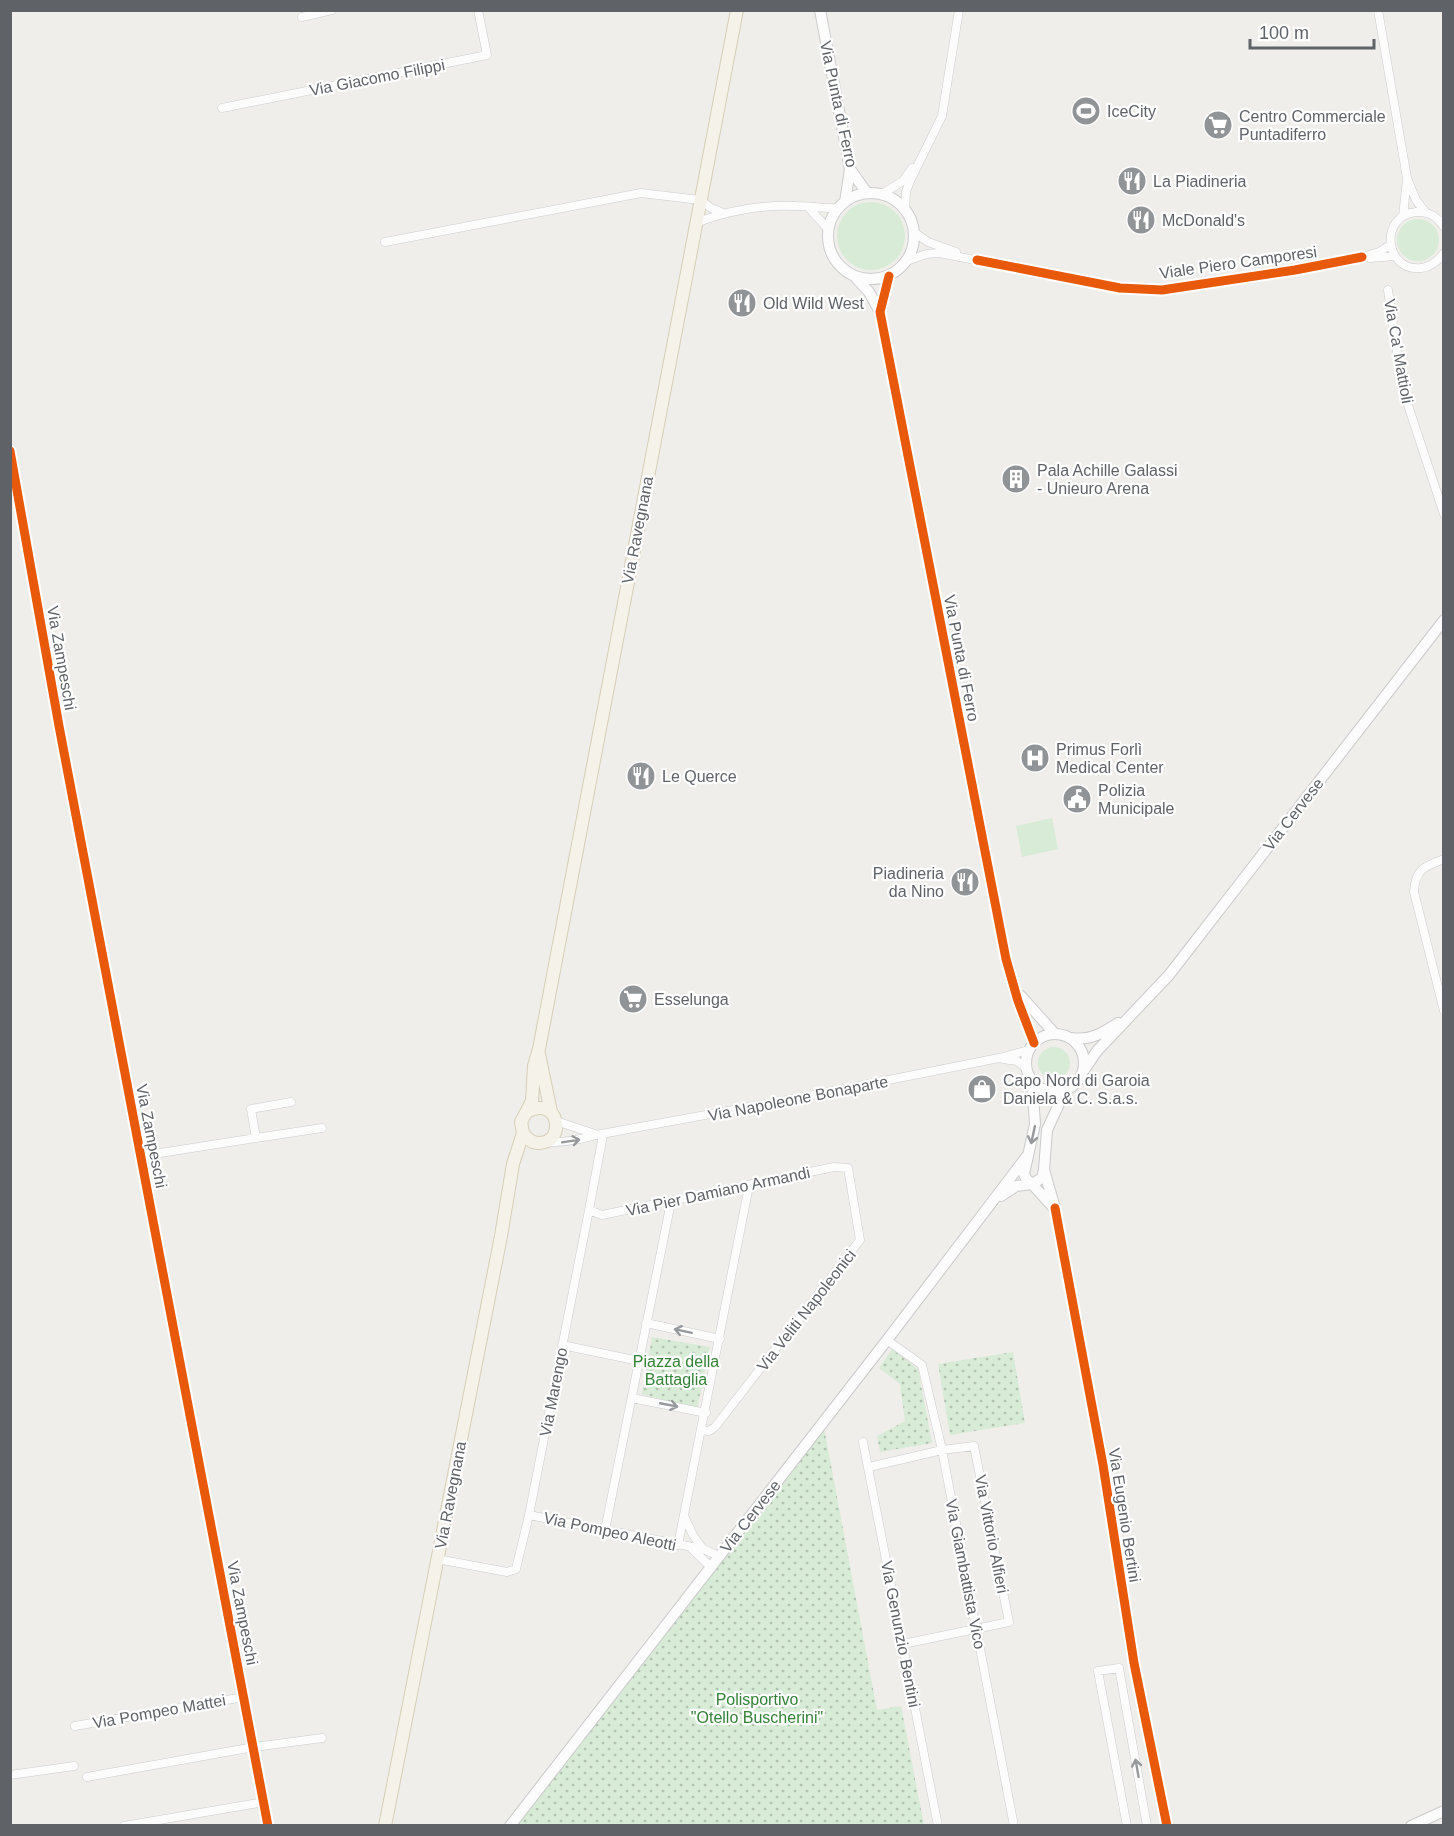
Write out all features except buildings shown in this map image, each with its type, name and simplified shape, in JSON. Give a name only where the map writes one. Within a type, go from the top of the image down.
[{"type":"main road","name":"Via Ravegnana","points":[[527,1112],[532,1101],[534,1066],[539,1050],[737,10]]},
{"type":"main road","name":"Via Ravegnana","points":[[539,1050],[554,1117]]},
{"type":"main road","points":[[513,1164],[525,1152],[541,1142],[555,1133],[554,1117],[541,1108],[534,1108],[527,1112],[522,1122],[523,1133],[529,1140],[541,1142]]},
{"type":"main road","name":"Via Ravegnana","points":[[385,1826],[501,1236],[513,1164],[523,1133]]},
{"type":"street","points":[[302,17],[332,10]]},
{"type":"street","name":"Via Giacomo Filippi","points":[[222,108],[487,56],[478,10]]},
{"type":"street","name":"Via Punta di Ferro","points":[[820,10],[850,169],[867,193]]},
{"type":"street","points":[[905,210],[906,192],[937,130],[946,101],[959,10]]},
{"type":"street","points":[[1378,10],[1407,178],[1416,200],[1426,213]]},
{"type":"street","points":[[882,194],[903,181],[927,148]]},
{"type":"street","points":[[842,205],[850,169]]},
{"type":"street","points":[[1403,216],[1407,178]]},
{"type":"street","points":[[385,242],[641,193],[700,200],[723,213]]},
{"type":"street","points":[[853,276],[868,280],[889,276],[907,261],[913,247],[914,232],[910,218],[896,201],[882,194],[856,195],[833,215],[828,230],[828,244],[833,257],[869,292],[880,312]]},
{"type":"street","points":[[695,223],[723,213],[785,206],[826,209],[842,205]]},
{"type":"street","points":[[808,208],[828,230]]},
{"type":"street","points":[[1443,225],[1438,219],[1426,213],[1414,212],[1403,216],[1392,229],[1390,245],[1395,256],[1404,265],[1417,268],[1430,266],[1443,253]]},
{"type":"street","name":"Viale Piero Camporesi","points":[[914,232],[935,244],[977,260]]},
{"type":"street","name":"Viale Piero Camporesi","points":[[907,261],[926,254],[939,254],[1120,288],[1162,290],[1295,270],[1362,257],[1379,252],[1390,245]]},
{"type":"street","name":"Viale Piero Camporesi","points":[[1362,257],[1395,256]]},
{"type":"street","name":"Via Punta di Ferro","points":[[889,276],[880,312],[1003,945],[1031,1047]]},
{"type":"street","name":"Via Ca' Mattioli","points":[[1388,290],[1402,387],[1443,514]]},
{"type":"street","name":"Via Zampeschi","points":[[10,451],[59,726],[268,1826]]},
{"type":"street","name":"Via Cervese","points":[[1044,1170],[1047,1130],[1065,1091],[1076,1084],[1097,1051],[1169,975],[1443,620]]},
{"type":"street","points":[[1443,859],[1422,868],[1414,879],[1414,892],[1443,1011]]},
{"type":"street","name":"Via Punta di Ferro","points":[[1014,987],[1054,1034]]},
{"type":"street","name":"Via Cervese","points":[[1054,1034],[1083,1040],[1093,1038],[1140,1006]]},
{"type":"street","points":[[999,1058],[1017,1061],[1026,1068],[1031,1047],[1044,1036],[1054,1034]]},
{"type":"street","points":[[1071,1038],[1083,1052],[1084,1070]]},
{"type":"street","name":"Via Napoleone Bonaparte","points":[[541,1142],[556,1143],[999,1058],[1031,1047]]},
{"type":"street","name":"Via Cervese","points":[[1026,1068],[1032,1082],[1035,1124],[1024,1174],[1032,1184]]},
{"type":"street","points":[[1032,1082],[1049,1092],[1065,1091]]},
{"type":"street","points":[[256,1138],[251,1109],[291,1102]]},
{"type":"street","points":[[554,1117],[599,1135]]},
{"type":"street","points":[[141,1156],[322,1128]]},
{"type":"street","name":"Via Marengo","points":[[437,1559],[512,1572],[516,1569],[529,1515],[590,1210],[599,1135]]},
{"type":"street","name":"Via Cervese","points":[[510,1826],[1027,1156]]},
{"type":"street","name":"Via Pier Damiano Armandi","points":[[590,1210],[602,1215],[834,1167],[848,1168]]},
{"type":"street","name":"Via Veliti Napoleonici","points":[[702,1430],[709,1431],[715,1427],[860,1240],[848,1168]]},
{"type":"street","points":[[1044,1170],[1041,1178],[1032,1184],[1054,1208]]},
{"type":"street","name":"Via Eugenio Bertini","points":[[1044,1170],[1054,1208],[1103,1465],[1134,1663],[1167,1826]]},
{"type":"street","name":"Via Cervese","points":[[989,1205],[1011,1188],[1032,1184]]},
{"type":"street","points":[[678,1545],[706,1413],[749,1186]]},
{"type":"street","points":[[605,1530],[671,1202]]},
{"type":"street","points":[[646,1323],[720,1339]]},
{"type":"street","name":"Via Giambattista Vico","points":[[887,1340],[922,1365],[942,1450],[1014,1826]]},
{"type":"street","points":[[562,1345],[639,1360]]},
{"type":"street","points":[[632,1398],[706,1413]]},
{"type":"street","name":"Via Genunzio Bentini","points":[[862,1442],[869,1467],[938,1826]]},
{"type":"street","name":"Via Vittorio Alfieri","points":[[942,1450],[974,1446],[1007,1610],[1009,1622],[976,1629]]},
{"type":"street","points":[[869,1467],[942,1450]]},
{"type":"street","name":"Via Pompeo Aleotti","points":[[529,1515],[703,1549],[719,1556]]},
{"type":"street","points":[[684,1516],[703,1549]]},
{"type":"street","points":[[691,1548],[711,1567]]},
{"type":"street","points":[[903,1644],[976,1629]]},
{"type":"street","points":[[1127,1826],[1098,1671],[1134,1663]]},
{"type":"street","points":[[1119,1668],[1148,1826]]},
{"type":"street","name":"Via Pompeo Mattei","points":[[75,1726],[244,1697]]},
{"type":"street","points":[[87,1777],[322,1738]]},
{"type":"street","points":[[10,1775],[74,1766]]},
{"type":"street","points":[[124,1826],[264,1802]]},
{"type":"street","points":[[1411,1826],[1443,1811]]},
{"type":"green space","points":[[878,202],[890,208],[899,217],[905,229],[903,249],[895,260],[878,270],[864,270],[847,260],[839,249],[837,229],[847,212],[858,204]]},
{"type":"green space","points":[[1418,219],[1426,220],[1433,225],[1438,232],[1438,248],[1433,255],[1426,260],[1418,261],[1410,260],[1403,255],[1398,248],[1397,240],[1398,232],[1403,225],[1410,220]]},
{"type":"green space","points":[[1052,818],[1058,849],[1022,857],[1016,826]]},
{"type":"green space","points":[[1054,1047],[1066,1051],[1070,1063],[1066,1075],[1054,1079],[1042,1075],[1038,1063],[1042,1051]]},
{"type":"green space","name":"Piazza della Battaglia","points":[[652,1337],[710,1347],[697,1409],[642,1394]]},
{"type":"green space","points":[[892,1349],[918,1369],[932,1443],[880,1452],[877,1436],[905,1421],[900,1384],[879,1368]]},
{"type":"green space","points":[[1013,1352],[1025,1423],[950,1435],[938,1364]]},
{"type":"green space","name":"Polisportivo \"Otello Buscherini\"","points":[[824,1428],[877,1710],[901,1706],[924,1825],[517,1826]]},
{"type":"cycle path","points":[[977,260],[1120,288],[1162,290],[1295,270],[1362,257]]},
{"type":"cycle path","points":[[889,276],[880,312],[1006,959],[1018,1001],[1034,1043]]},
{"type":"cycle path","points":[[10,451],[59,726],[268,1826]]},
{"type":"cycle path","points":[[1055,1208],[1103,1465],[1134,1663],[1167,1826]]},
{"type":"place","name":"IceCity","points":[[1086,111]]},
{"type":"place","name":"Centro Commerciale Puntadiferro","points":[[1218,125]]},
{"type":"place","name":"La Piadineria","points":[[1132,181]]},
{"type":"place","name":"McDonald's","points":[[1141,220]]},
{"type":"place","name":"Old Wild West","points":[[742,303]]},
{"type":"place","name":"Pala Achille Galassi - Unieuro Arena","points":[[1016,479]]},
{"type":"place","name":"Primus Forlì Medical Center","points":[[1035,758]]},
{"type":"place","name":"Le Querce","points":[[641,776]]},
{"type":"place","name":"Polizia Municipale","points":[[1077,799]]},
{"type":"place","name":"Piadineria da Nino","points":[[965,882]]},
{"type":"place","name":"Esselunga","points":[[633,999]]},
{"type":"place","name":"Capo Nord di Garoia Daniela & C. S.a.s.","points":[[982,1089]]}]
